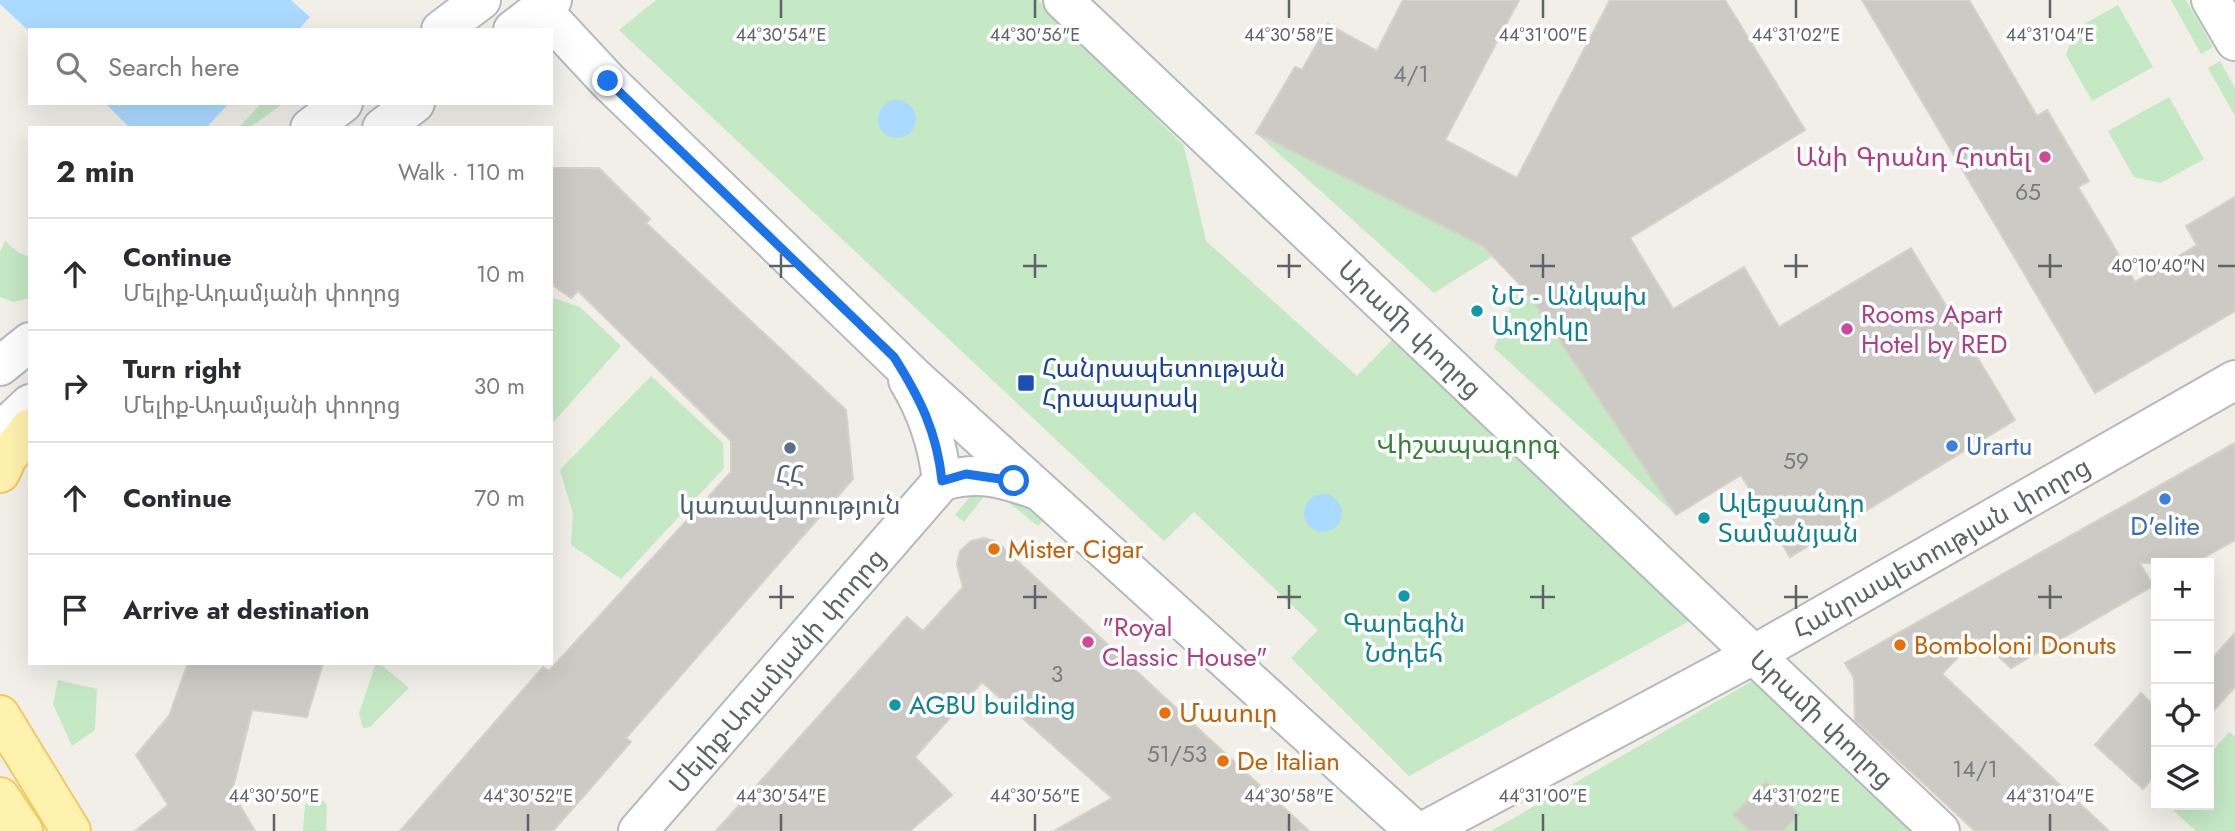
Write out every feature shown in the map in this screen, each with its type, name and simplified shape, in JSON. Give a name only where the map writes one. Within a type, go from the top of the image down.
[{"type":"main road","points":[[0,473],[7,458],[28,431]]},
{"type":"main road","points":[[0,715],[71,831]]},
{"type":"main road","points":[[0,797],[23,831]]},
{"type":"street","points":[[444,28],[481,0]]},
{"type":"street","name":"Արամի փողոց","points":[[1063,0],[1940,831]]},
{"type":"street","points":[[2211,0],[2235,41]]},
{"type":"street","points":[[535,13],[551,28]]},
{"type":"street","points":[[553,30],[894,357],[1415,831]]},
{"type":"street","points":[[313,126],[340,105]]},
{"type":"street","points":[[385,126],[412,105]]},
{"type":"street","points":[[0,366],[28,344]]},
{"type":"street","points":[[894,357],[913,387],[926,416],[939,450],[942,481],[966,474],[993,477],[1044,492]]},
{"type":"street","name":"Հանրապետության փողոց","points":[[1424,831],[1755,654],[2235,380]]},
{"type":"street","points":[[0,432],[28,406]]},
{"type":"street","name":"Մելիք-Ադամյանի փողոց","points":[[638,831],[942,481]]},
{"type":"green space","name":"Վիշապագորգ","points":[[656,0],[1038,0],[1184,146],[1206,241],[1357,376],[1393,339],[1695,618],[1409,776],[1291,658],[1318,630],[1194,512],[1164,541],[619,30]]},
{"type":"green space","points":[[2171,0],[2186,0],[2213,47],[2201,54]]},
{"type":"green space","points":[[2118,5],[2153,67],[2092,101],[2066,55],[2075,29]]},
{"type":"green space","points":[[2220,61],[2235,88],[2235,116],[2208,68]]},
{"type":"green space","points":[[2169,97],[2204,159],[2161,183],[2134,177],[2108,131]]},
{"type":"green space","points":[[260,105],[281,105],[252,126],[240,126]]},
{"type":"green space","points":[[1256,133],[1483,246],[1493,256],[1434,293]]},
{"type":"green space","points":[[5,241],[19,253],[28,256],[28,298],[14,302],[0,297],[0,252]]},
{"type":"green space","points":[[1519,284],[1528,293],[1676,515],[1494,348]]},
{"type":"green space","points":[[553,298],[580,307],[621,346],[553,423]]},
{"type":"green space","points":[[651,376],[723,443],[724,468],[621,579],[571,545],[573,513],[560,470]]},
{"type":"green space","points":[[993,483],[1048,515],[1038,526],[1004,499],[985,495],[964,522],[955,515],[977,488]]},
{"type":"green space","points":[[375,665],[381,665],[409,688],[370,727],[363,728],[359,713]]},
{"type":"green space","points":[[1761,676],[1926,831],[1491,831]]},
{"type":"green space","points":[[58,680],[97,689],[95,730],[72,746],[53,704]]},
{"type":"green space","points":[[2229,732],[2235,737],[2235,831],[2196,831],[2173,810],[2214,810],[2214,749]]},
{"type":"green space","points":[[312,797],[320,797],[327,805],[326,831],[303,831],[305,805]]},
{"type":"water","points":[[0,0],[291,0],[310,17],[300,28],[28,28],[28,30],[0,4]]},
{"type":"water","points":[[897,100],[911,105],[916,119],[911,133],[897,138],[883,133],[878,119],[883,105]]},
{"type":"water","points":[[107,105],[227,105],[208,126],[128,126]]},
{"type":"water","points":[[1323,494],[1337,499],[1342,513],[1337,527],[1323,532],[1309,527],[1304,513],[1309,499]]},
{"type":"building","points":[[1403,0],[1519,0],[1445,140],[1517,178],[1610,0],[1725,0],[1805,130],[1630,238],[1673,309],[1744,267],[1779,327],[1911,248],[2015,420],[1790,557],[1741,475],[1676,515],[1528,293],[1483,246],[1256,133],[1295,67],[1302,70],[1328,24],[1377,51]]},
{"type":"building","points":[[1862,0],[1969,0],[2037,116],[2047,110],[2089,181],[2078,187],[2135,282],[2197,245],[2186,226],[2235,197],[2235,311],[2095,393]]},
{"type":"building","name":"ՀՀ կառավարություն","points":[[553,168],[599,168],[650,219],[646,223],[846,410],[853,479],[626,738],[631,742],[553,831],[400,831],[543,667],[549,671],[731,472],[731,441],[578,291],[571,298],[553,285]]},
{"type":"building","points":[[2235,443],[2235,540],[2203,558],[2151,558],[2151,563],[2140,563],[2151,587],[2011,668],[1977,637],[1942,674],[2109,831],[1975,831],[1855,720],[1854,678],[1845,663]]},
{"type":"building","points":[[984,538],[997,542],[1309,831],[1054,831],[1112,798],[982,682],[915,757],[952,795],[910,831],[716,831],[907,617],[923,631],[963,587],[957,564],[960,551],[971,541]]},
{"type":"building","points":[[2235,633],[2235,687],[2214,710],[2214,684],[2214,656]]},
{"type":"building","points":[[187,665],[322,665],[307,717],[252,710],[232,792],[255,831],[135,831],[168,805],[136,755],[169,716]]},
{"type":"building","points":[[2141,693],[2151,703],[2151,780],[2143,789],[2095,745]]},
{"type":"building","points":[[1766,782],[1799,814],[1783,831],[1750,831],[1733,815]]},
{"type":"place","name":"Անի Գրանդ Հոտել","points":[[2045,157]]},
{"type":"place","name":"ՆԵ - Անկախ Աղջիկը","points":[[1477,311]]},
{"type":"place","name":"Rooms Apart Hotel by RED","points":[[1847,329]]},
{"type":"place","name":"Հանրապետության Հրապարակ","points":[[1026,383]]},
{"type":"place","name":"Urartu","points":[[1952,446]]},
{"type":"place","name":"ՀՀ կառավարություն","points":[[790,448]]},
{"type":"place","name":"D'elite","points":[[2165,499]]},
{"type":"place","name":"Ալեքսանդր Տամանյան","points":[[1704,518]]},
{"type":"place","name":"Mister Cigar","points":[[994,549]]},
{"type":"place","name":"Գարեգին Նժդեհ","points":[[1404,596]]},
{"type":"place","name":"\"Royal Classic House\"","points":[[1088,642]]},
{"type":"place","name":"Bomboloni Donuts","points":[[1900,645]]},
{"type":"place","name":"AGBU building","points":[[895,705]]},
{"type":"place","name":"Մասուր","points":[[1165,713]]},
{"type":"place","name":"De Italian","points":[[1223,761]]},
{"type":"route","points":[[608,81],[894,357],[913,387],[926,416],[939,450],[942,481],[966,474],[1014,481]]}]
